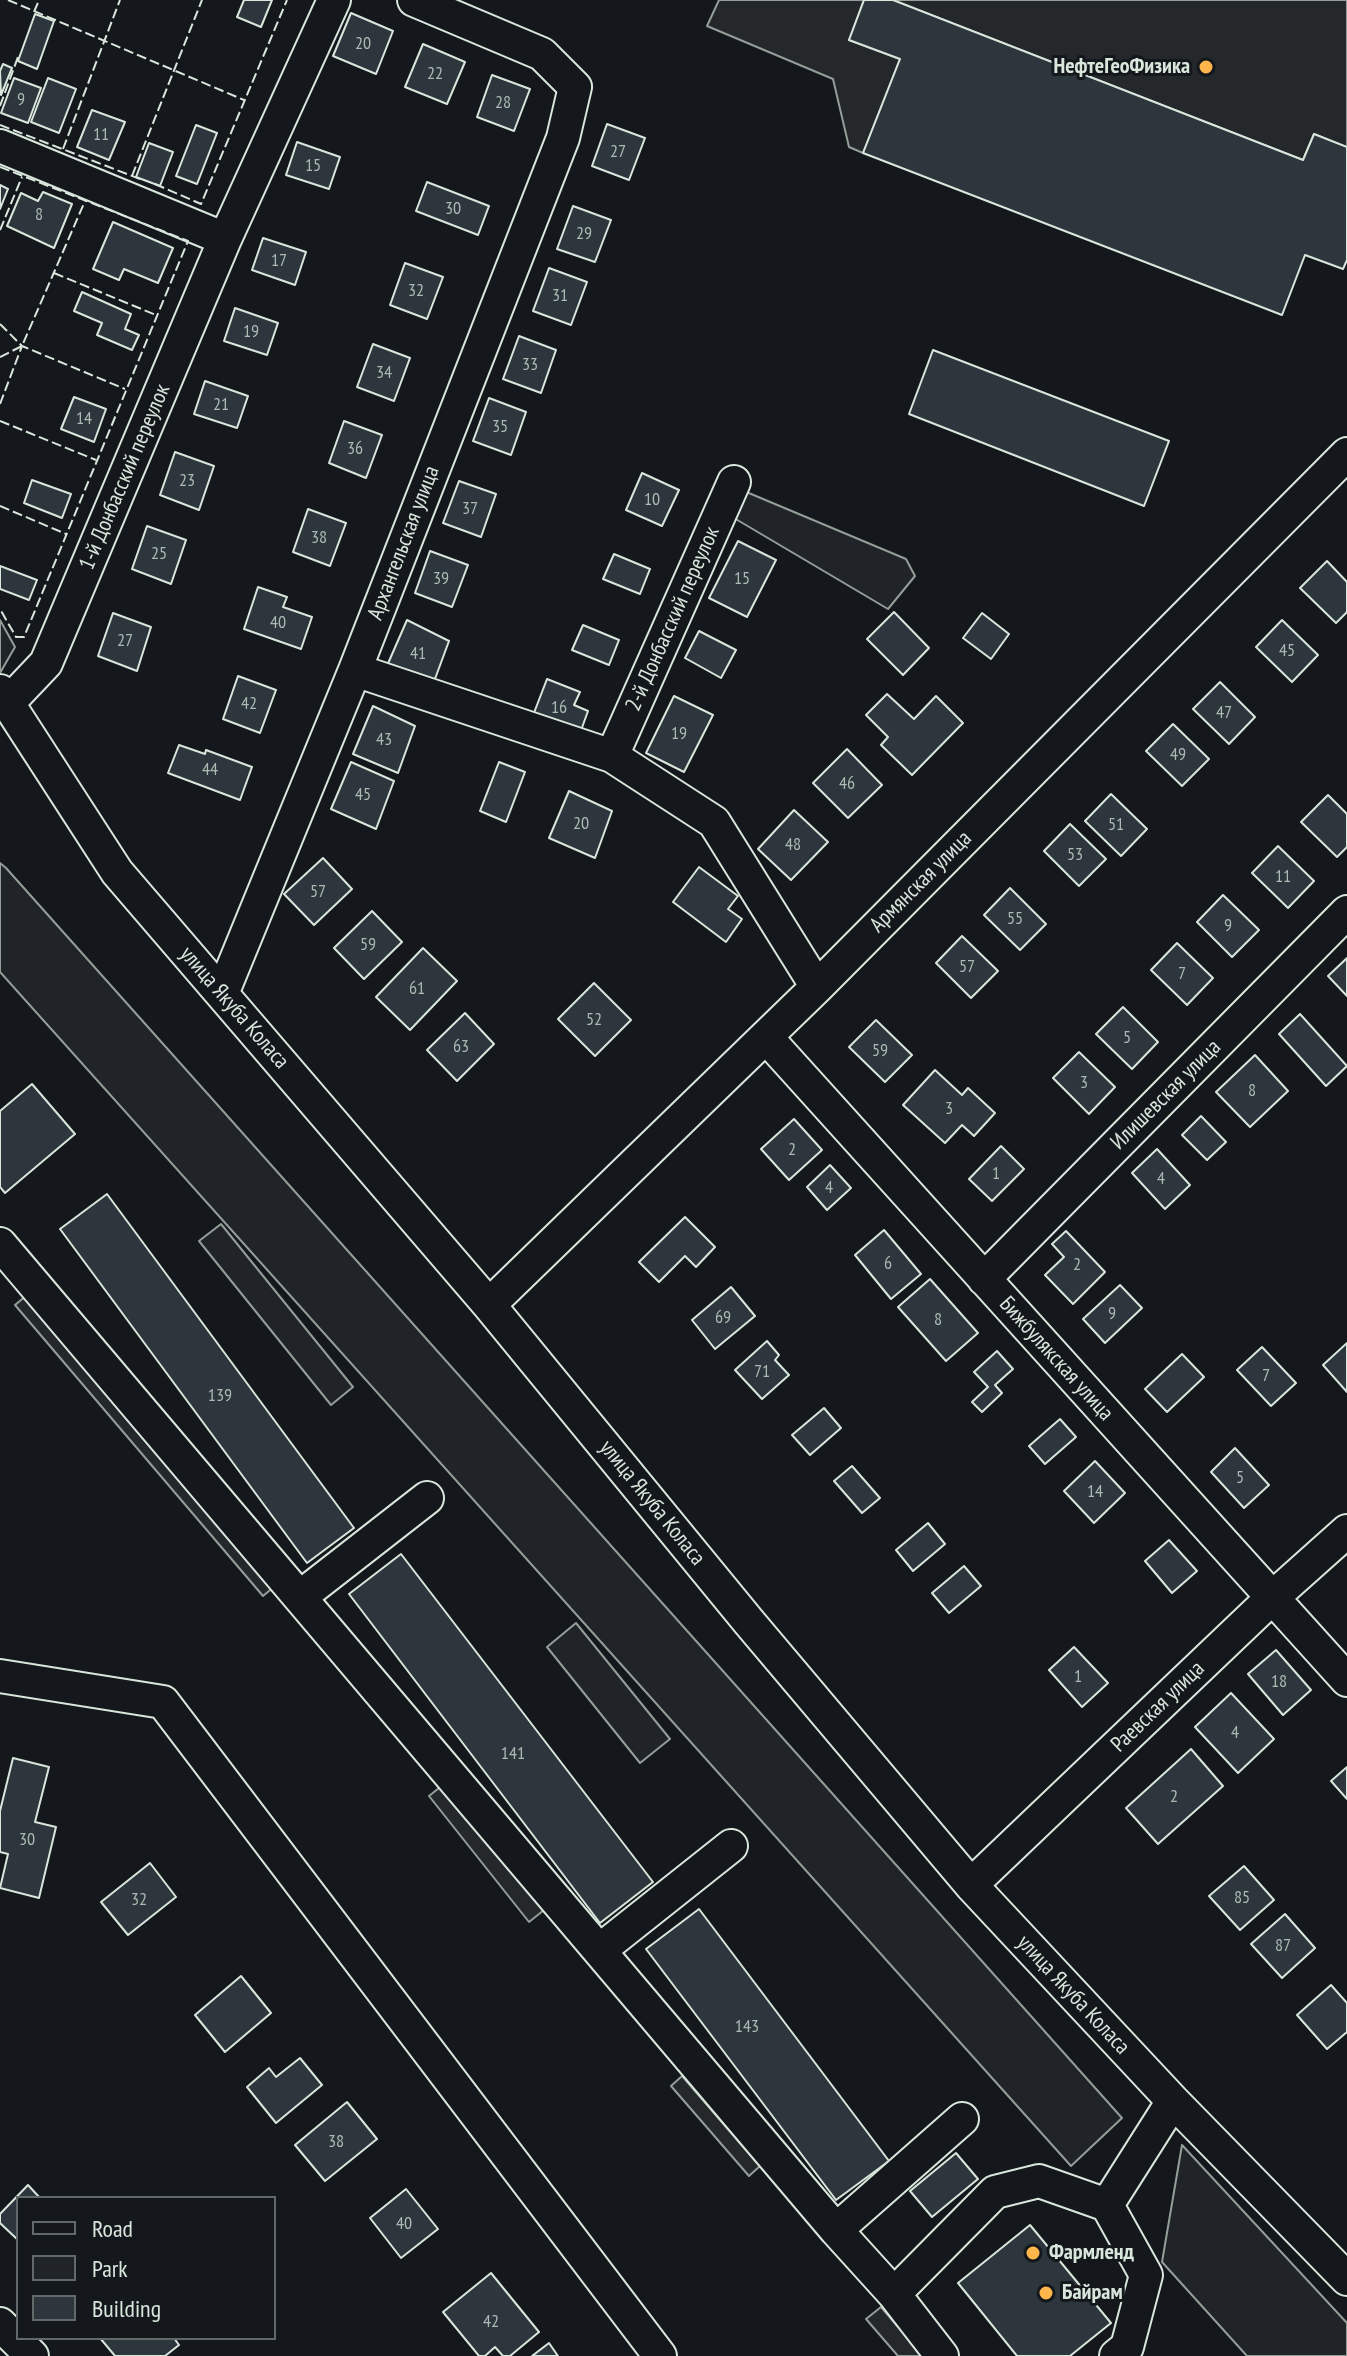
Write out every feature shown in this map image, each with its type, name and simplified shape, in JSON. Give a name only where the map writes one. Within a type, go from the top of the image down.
[{"type":"street","name":"1-й Донбасский переулок","points":[[4,697],[46,663],[225,239],[334,0]]},
{"type":"street","name":"Архангельская улица","points":[[222,994],[355,670],[563,138],[575,87],[542,54],[414,0]]},
{"type":"street","points":[[0,146],[225,239]]},
{"type":"street","name":"Армянская улица","points":[[489,1305],[817,987],[1347,454]]},
{"type":"street","name":"2-й Донбасский переулок","points":[[612,756],[734,482]]},
{"type":"street","points":[[355,670],[612,756],[714,822],[817,987]]},
{"type":"street","name":"улица Якуба Коласа","points":[[4,697],[117,872],[489,1305],[749,1622],[971,1885],[1173,2101],[1347,2279]]},
{"type":"street","name":"Илишевская улица","points":[[984,1279],[1347,912]]},
{"type":"street","name":"Бижбулякская улица","points":[[766,1037],[1347,1680]]},
{"type":"street","points":[[0,1244],[836,2230],[894,2294],[942,2356]]},
{"type":"street","points":[[300,1597],[427,1498]]},
{"type":"street","name":"Раевская улица","points":[[971,1885],[1272,1598],[1347,1531]]},
{"type":"street","points":[[0,1676],[163,1702],[660,2356]]},
{"type":"street","points":[[600,1950],[731,1846]]},
{"type":"street","points":[[1107,2205],[1173,2101]]},
{"type":"street","points":[[836,2230],[962,2119]]},
{"type":"street","points":[[894,2294],[995,2192],[1039,2181],[1107,2205],[1146,2275],[1127,2347],[1116,2356]]},
{"type":"street","points":[[0,2324],[32,2356]]},
{"type":"green space","points":[[744,491],[906,559],[915,576],[888,609],[734,518]]},
{"type":"green space","points":[[0,620],[15,647],[0,673]]},
{"type":"green space","points":[[0,863],[1122,2118],[1071,2166],[0,972]]},
{"type":"green space","points":[[221,1224],[353,1387],[331,1405],[199,1241]]},
{"type":"green space","points":[[576,1623],[670,1739],[640,1763],[547,1647]]},
{"type":"green space","points":[[1182,2145],[1347,2323],[1347,2356],[1247,2356],[1162,2262]]},
{"type":"shaded area","points":[[719,0],[864,0],[849,40],[900,59],[863,153],[849,147],[833,79],[707,26]]},
{"type":"shaded area","name":"НефтеГеоФизика","points":[[893,0],[1347,0],[1347,147],[1314,134],[1303,160]]},
{"type":"shaded area","points":[[27,1295],[275,1586],[263,1596],[15,1305]]},
{"type":"shaded area","points":[[444,1784],[544,1910],[529,1922],[429,1796]]},
{"type":"shaded area","points":[[682,2076],[760,2166],[749,2176],[671,2086]]},
{"type":"shaded area","points":[[881,2307],[923,2356],[898,2356],[866,2319]]},
{"type":"building","points":[[244,0],[272,0],[261,27],[237,17]]},
{"type":"building","points":[[864,0],[893,0],[1303,160],[1314,134],[1347,147],[1347,260],[1343,269],[1305,255],[1282,315],[863,153],[900,59],[849,40]]},
{"type":"building","points":[[351,13],[393,31],[376,74],[333,56]]},
{"type":"building","points":[[35,14],[54,21],[37,69],[18,61]]},
{"type":"building","points":[[423,44],[465,62],[447,104],[405,87]]},
{"type":"building","points":[[3,64],[12,68],[1,95],[0,71]]},
{"type":"building","points":[[492,75],[530,89],[514,131],[477,117]]},
{"type":"building","points":[[14,78],[41,88],[28,123],[1,113]]},
{"type":"building","points":[[48,78],[76,89],[59,133],[31,122]]},
{"type":"building","points":[[92,110],[125,122],[109,160],[77,147]]},
{"type":"building","points":[[607,124],[645,138],[629,180],[592,166]]},
{"type":"building","points":[[196,125],[217,133],[197,184],[176,176]]},
{"type":"building","points":[[297,142],[340,157],[329,189],[286,175]]},
{"type":"building","points":[[149,143],[173,152],[160,186],[136,177]]},
{"type":"building","points":[[427,182],[489,206],[478,235],[416,211]]},
{"type":"building","points":[[0,185],[8,189],[0,209]]},
{"type":"building","points":[[43,192],[72,204],[54,248],[7,226],[21,193],[38,201]]},
{"type":"building","points":[[573,206],[611,220],[595,262],[557,249]]},
{"type":"building","points":[[113,222],[173,248],[158,283],[124,269],[119,280],[93,269]]},
{"type":"building","points":[[263,238],[306,252],[295,285],[252,270]]},
{"type":"building","points":[[405,263],[443,277],[427,319],[390,305]]},
{"type":"building","points":[[549,268],[587,282],[571,325],[533,311]]},
{"type":"building","points":[[82,292],[131,314],[125,329],[139,335],[132,350],[97,335],[102,323],[74,311]]},
{"type":"building","points":[[235,308],[278,323],[267,355],[224,341]]},
{"type":"building","points":[[519,336],[556,350],[541,393],[503,379]]},
{"type":"building","points":[[373,344],[410,358],[394,401],[357,387]]},
{"type":"building","points":[[933,350],[1169,441],[1144,506],[909,414]]},
{"type":"building","points":[[205,381],[248,396],[237,428],[194,414]]},
{"type":"building","points":[[74,397],[106,409],[94,442],[61,429]]},
{"type":"building","points":[[489,398],[526,412],[511,455],[473,441]]},
{"type":"building","points":[[344,421],[382,435],[366,478],[329,463]]},
{"type":"building","points":[[175,452],[214,466],[199,510],[160,495]]},
{"type":"building","points":[[642,473],[679,490],[662,526],[626,510]]},
{"type":"building","points":[[32,480],[71,494],[62,518],[24,503]]},
{"type":"building","points":[[459,481],[496,494],[481,537],[443,523]]},
{"type":"building","points":[[308,509],[346,523],[330,566],[293,552]]},
{"type":"building","points":[[147,526],[186,540],[171,584],[132,569]]},
{"type":"building","points":[[738,541],[776,560],[747,617],[709,598]]},
{"type":"building","points":[[430,551],[468,565],[452,607],[415,593]]},
{"type":"building","points":[[614,554],[650,569],[640,594],[603,579]]},
{"type":"building","points":[[1327,561],[1347,582],[1347,612],[1336,623],[1300,588]]},
{"type":"building","points":[[0,566],[37,580],[29,600],[0,589]]},
{"type":"building","points":[[258,587],[287,597],[283,607],[312,617],[301,649],[244,629]]},
{"type":"building","points":[[894,612],[929,648],[903,675],[867,639]]},
{"type":"building","points":[[113,613],[151,627],[137,671],[98,656]]},
{"type":"building","points":[[982,613],[1009,634],[991,659],[963,638]]},
{"type":"building","points":[[407,620],[449,641],[432,687],[386,668]]},
{"type":"building","points":[[1282,620],[1318,655],[1292,682],[1256,647]]},
{"type":"building","points":[[583,625],[619,640],[609,665],[572,650]]},
{"type":"building","points":[[699,631],[736,650],[721,678],[685,658]]},
{"type":"building","points":[[238,676],[276,690],[260,733],[223,719]]},
{"type":"building","points":[[547,679],[580,692],[574,705],[588,711],[579,736],[532,718]]},
{"type":"building","points":[[1220,682],[1255,717],[1229,744],[1193,709]]},
{"type":"building","points":[[887,694],[914,719],[936,696],[963,723],[912,775],[881,745],[888,737],[866,715]]},
{"type":"building","points":[[674,696],[713,715],[684,772],[646,753]]},
{"type":"building","points":[[373,706],[415,726],[398,773],[353,754]]},
{"type":"building","points":[[1173,724],[1209,759],[1182,786],[1146,751]]},
{"type":"building","points":[[179,745],[205,754],[206,750],[252,767],[240,800],[168,773]]},
{"type":"building","points":[[847,749],[882,785],[848,818],[813,783]]},
{"type":"building","points":[[351,762],[394,781],[376,829],[331,809]]},
{"type":"building","points":[[499,762],[525,772],[506,822],[480,811]]},
{"type":"building","points":[[569,791],[612,811],[595,858],[549,838]]},
{"type":"building","points":[[1111,794],[1147,829],[1121,856],[1085,821]]},
{"type":"building","points":[[1328,795],[1347,814],[1347,847],[1337,857],[1301,822]]},
{"type":"building","points":[[794,810],[828,842],[791,880],[758,849]]},
{"type":"building","points":[[1070,824],[1106,859],[1079,886],[1044,851]]},
{"type":"building","points":[[1278,846],[1314,881],[1288,908],[1252,873]]},
{"type":"building","points":[[323,858],[352,889],[314,925],[284,894]]},
{"type":"building","points":[[699,867],[738,896],[728,909],[742,919],[726,942],[673,902]]},
{"type":"building","points":[[1010,888],[1046,924],[1020,950],[984,915]]},
{"type":"building","points":[[1223,895],[1259,930],[1232,957],[1197,922]]},
{"type":"building","points":[[372,911],[402,942],[364,979],[334,948]]},
{"type":"building","points":[[962,936],[998,971],[971,998],[936,963]]},
{"type":"building","points":[[1177,943],[1213,978],[1187,1005],[1151,970]]},
{"type":"building","points":[[423,948],[457,981],[410,1030],[376,997]]},
{"type":"building","points":[[1347,958],[1347,996],[1328,976]]},
{"type":"building","points":[[594,983],[631,1020],[595,1056],[558,1019]]},
{"type":"building","points":[[1123,1007],[1158,1042],[1132,1069],[1096,1034]]},
{"type":"building","points":[[465,1013],[494,1044],[457,1081],[427,1050]]},
{"type":"building","points":[[1300,1014],[1347,1066],[1326,1086],[1279,1034]]},
{"type":"building","points":[[876,1020],[912,1055],[885,1082],[849,1047]]},
{"type":"building","points":[[1079,1052],[1115,1087],[1089,1114],[1053,1078]]},
{"type":"building","points":[[1255,1055],[1288,1091],[1250,1127],[1216,1092]]},
{"type":"building","points":[[935,1070],[962,1095],[968,1088],[995,1113],[974,1136],[962,1125],[945,1143],[903,1105]]},
{"type":"building","points":[[32,1084],[75,1134],[5,1193],[0,1187],[0,1111]]},
{"type":"building","points":[[1201,1116],[1226,1142],[1207,1160],[1182,1135]]},
{"type":"building","points":[[794,1119],[822,1150],[789,1180],[761,1149]]},
{"type":"building","points":[[1001,1146],[1024,1169],[992,1201],[969,1179]]},
{"type":"building","points":[[1157,1149],[1190,1185],[1165,1209],[1132,1173]]},
{"type":"building","points":[[830,1165],[851,1188],[827,1210],[807,1187]]},
{"type":"building","points":[[107,1194],[354,1528],[307,1563],[60,1229]]},
{"type":"building","points":[[685,1217],[715,1247],[696,1267],[685,1256],[659,1282],[639,1262]]},
{"type":"building","points":[[884,1230],[921,1274],[891,1299],[855,1255]]},
{"type":"building","points":[[1066,1231],[1105,1272],[1073,1304],[1045,1275],[1064,1257],[1052,1244]]},
{"type":"building","points":[[930,1279],[978,1333],[946,1361],[898,1307]]},
{"type":"building","points":[[1120,1285],[1142,1308],[1105,1343],[1083,1319]]},
{"type":"building","points":[[731,1287],[755,1316],[715,1349],[692,1320]]},
{"type":"building","points":[[767,1341],[779,1355],[775,1360],[789,1375],[762,1399],[735,1370]]},
{"type":"building","points":[[1347,1343],[1347,1392],[1323,1365]]},
{"type":"building","points":[[1262,1347],[1296,1383],[1271,1406],[1237,1370]]},
{"type":"building","points":[[997,1351],[1013,1369],[995,1385],[1002,1393],[982,1412],[972,1402],[988,1387],[974,1372]]},
{"type":"building","points":[[1182,1354],[1204,1377],[1167,1412],[1145,1389]]},
{"type":"building","points":[[824,1408],[841,1428],[810,1455],[792,1435]]},
{"type":"building","points":[[1060,1419],[1076,1437],[1045,1464],[1029,1446]]},
{"type":"building","points":[[1235,1448],[1269,1485],[1244,1508],[1211,1472]]},
{"type":"building","points":[[1095,1461],[1125,1493],[1094,1523],[1064,1491]]},
{"type":"building","points":[[852,1466],[880,1498],[862,1513],[834,1481]]},
{"type":"building","points":[[928,1523],[945,1544],[913,1571],[896,1550]]},
{"type":"building","points":[[1169,1540],[1197,1571],[1172,1593],[1145,1561]]},
{"type":"building","points":[[401,1554],[653,1882],[600,1923],[349,1594]]},
{"type":"building","points":[[964,1566],[981,1586],[949,1613],[932,1593]]},
{"type":"building","points":[[1074,1647],[1108,1683],[1082,1707],[1049,1670]]},
{"type":"building","points":[[1276,1650],[1311,1690],[1283,1715],[1248,1674]]},
{"type":"building","points":[[1231,1693],[1274,1739],[1238,1773],[1195,1727]]},
{"type":"building","points":[[1191,1749],[1223,1786],[1158,1844],[1126,1808]]},
{"type":"building","points":[[13,1758],[49,1767],[35,1822],[56,1827],[39,1898],[0,1888],[8,1854],[0,1852],[0,1811]]},
{"type":"building","points":[[1347,1767],[1347,1799],[1331,1781]]},
{"type":"building","points":[[150,1863],[176,1897],[128,1935],[101,1902]]},
{"type":"building","points":[[1244,1866],[1274,1900],[1240,1930],[1209,1896]]},
{"type":"building","points":[[699,1909],[889,2161],[836,2200],[646,1949]]},
{"type":"building","points":[[1285,1914],[1315,1948],[1282,1978],[1251,1944]]},
{"type":"building","points":[[241,1976],[271,2013],[225,2052],[195,2015]]},
{"type":"building","points":[[1331,1985],[1347,2003],[1347,2032],[1327,2049],[1297,2015]]},
{"type":"building","points":[[300,2058],[322,2085],[276,2123],[247,2087],[269,2068],[276,2077]]},
{"type":"building","points":[[347,2102],[377,2139],[325,2181],[295,2145]]},
{"type":"building","points":[[956,2153],[978,2179],[932,2217],[910,2191]]},
{"type":"building","points":[[28,2185],[38,2196],[17,2196]]},
{"type":"building","points":[[406,2189],[438,2229],[401,2258],[370,2218]]},
{"type":"building","points":[[16,2197],[16,2238],[0,2223],[0,2214]]},
{"type":"building","points":[[1030,2225],[1111,2323],[1070,2356],[1017,2356],[958,2283]]},
{"type":"building","points":[[491,2273],[539,2332],[510,2356],[503,2356],[495,2347],[485,2356],[479,2356],[443,2312]]},
{"type":"building","points":[[102,2340],[175,2340],[179,2345],[165,2356],[115,2356]]},
{"type":"building","points":[[549,2343],[558,2356],[532,2356]]},
{"type":"fence","points":[[8,0],[244,100]]},
{"type":"fence","points":[[34,12],[39,0]]},
{"type":"fence","points":[[63,149],[120,0]]},
{"type":"fence","points":[[132,176],[202,0]]},
{"type":"fence","points":[[155,184],[201,204],[287,0]]},
{"type":"fence","points":[[0,106],[18,57]]},
{"type":"fence","points":[[0,125],[140,179]]},
{"type":"fence","points":[[0,167],[188,241],[24,637],[16,637],[0,609]]},
{"type":"fence","points":[[0,230],[22,177]]},
{"type":"fence","points":[[0,357],[22,346],[85,201]]},
{"type":"fence","points":[[54,273],[156,315]]},
{"type":"fence","points":[[0,324],[22,346],[125,389]]},
{"type":"fence","points":[[0,404],[22,346]]},
{"type":"fence","points":[[0,421],[96,460]]},
{"type":"fence","points":[[0,506],[66,534]]},
{"type":"place","name":"НефтеГеоФизика","points":[[1206,67]]},
{"type":"place","name":"Фармленд","points":[[1033,2253]]},
{"type":"place","name":"Байрам","points":[[1046,2293]]}]
